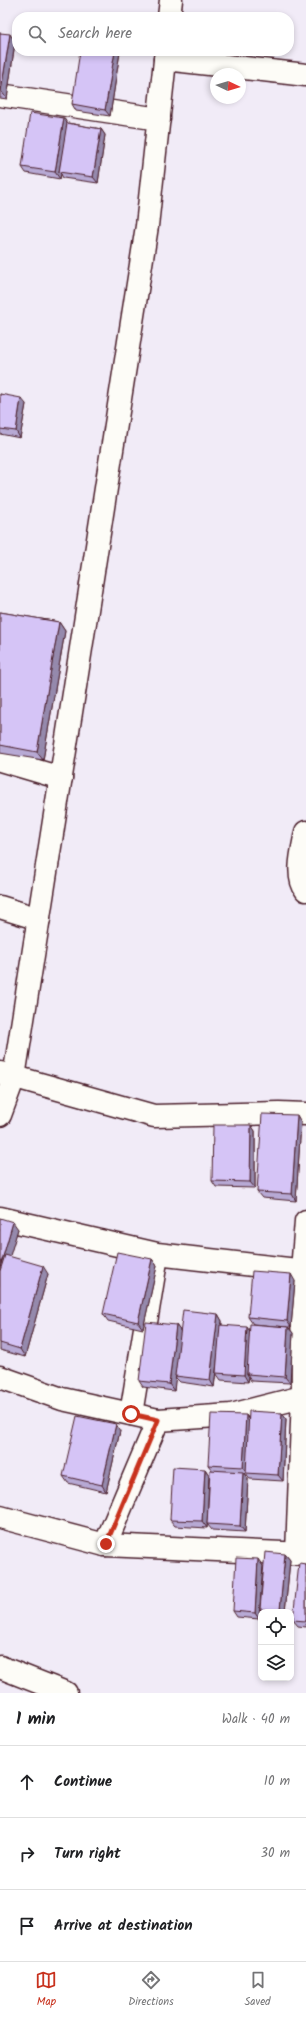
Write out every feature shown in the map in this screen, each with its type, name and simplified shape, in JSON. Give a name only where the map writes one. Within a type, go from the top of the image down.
[{"type":"street","points":[[0,1115],[39,919],[147,226],[165,56]]},
{"type":"street","points":[[172,56],[306,76]]},
{"type":"street","points":[[0,95],[159,119]]},
{"type":"street","points":[[0,760],[61,778]]},
{"type":"street","points":[[306,832],[302,854],[301,884],[306,890]]},
{"type":"street","points":[[0,907],[39,919]]},
{"type":"street","points":[[7,1075],[154,1116],[279,1112],[306,1114]]},
{"type":"street","points":[[0,1218],[157,1254],[304,1271]]},
{"type":"street","points":[[0,1517],[106,1544],[301,1553],[304,1396],[304,1271],[306,1221]]},
{"type":"street","points":[[131,1414],[157,1254]]},
{"type":"street","points":[[0,1377],[62,1399],[158,1420],[231,1415],[304,1396]]},
{"type":"street","points":[[106,1544],[158,1420]]},
{"type":"street","points":[[0,1667],[66,1693]]},
{"type":"building","points":[[0,33],[10,34],[1,91],[0,91]]},
{"type":"building","points":[[79,56],[114,56],[105,110],[72,104]]},
{"type":"building","points":[[30,113],[64,118],[55,172],[22,167]]},
{"type":"building","points":[[67,123],[101,129],[93,177],[59,172]]},
{"type":"building","points":[[0,394],[21,398],[16,431],[0,429]]},
{"type":"building","points":[[0,612],[59,622],[37,752],[0,745]]},
{"type":"building","points":[[262,1114],[297,1115],[292,1194],[257,1192]]},
{"type":"building","points":[[213,1125],[251,1125],[250,1182],[212,1181]]},
{"type":"building","points":[[0,1218],[13,1222],[0,1267]]},
{"type":"building","points":[[117,1252],[152,1259],[138,1322],[103,1314]]},
{"type":"building","points":[[5,1255],[43,1266],[20,1349],[0,1343],[0,1271]]},
{"type":"building","points":[[252,1271],[291,1274],[287,1321],[248,1317]]},
{"type":"building","points":[[183,1310],[218,1314],[210,1380],[175,1376]]},
{"type":"building","points":[[146,1322],[176,1325],[169,1384],[139,1381]]},
{"type":"building","points":[[250,1324],[288,1327],[285,1377],[247,1374]]},
{"type":"building","points":[[220,1325],[247,1327],[244,1375],[216,1373]]},
{"type":"building","points":[[249,1411],[282,1413],[278,1475],[246,1473]]},
{"type":"building","points":[[211,1414],[246,1415],[243,1467],[208,1465]]},
{"type":"building","points":[[77,1416],[116,1424],[102,1485],[63,1476]]},
{"type":"building","points":[[173,1467],[205,1469],[202,1521],[170,1520]]},
{"type":"building","points":[[210,1470],[243,1472],[240,1526],[207,1524]]},
{"type":"building","points":[[265,1552],[285,1554],[280,1609],[260,1609]]},
{"type":"building","points":[[236,1558],[258,1559],[255,1613],[233,1611]]},
{"type":"building","points":[[299,1563],[306,1564],[306,1621],[294,1620]]},
{"type":"route","points":[[106,1544],[158,1420],[131,1414]]}]
